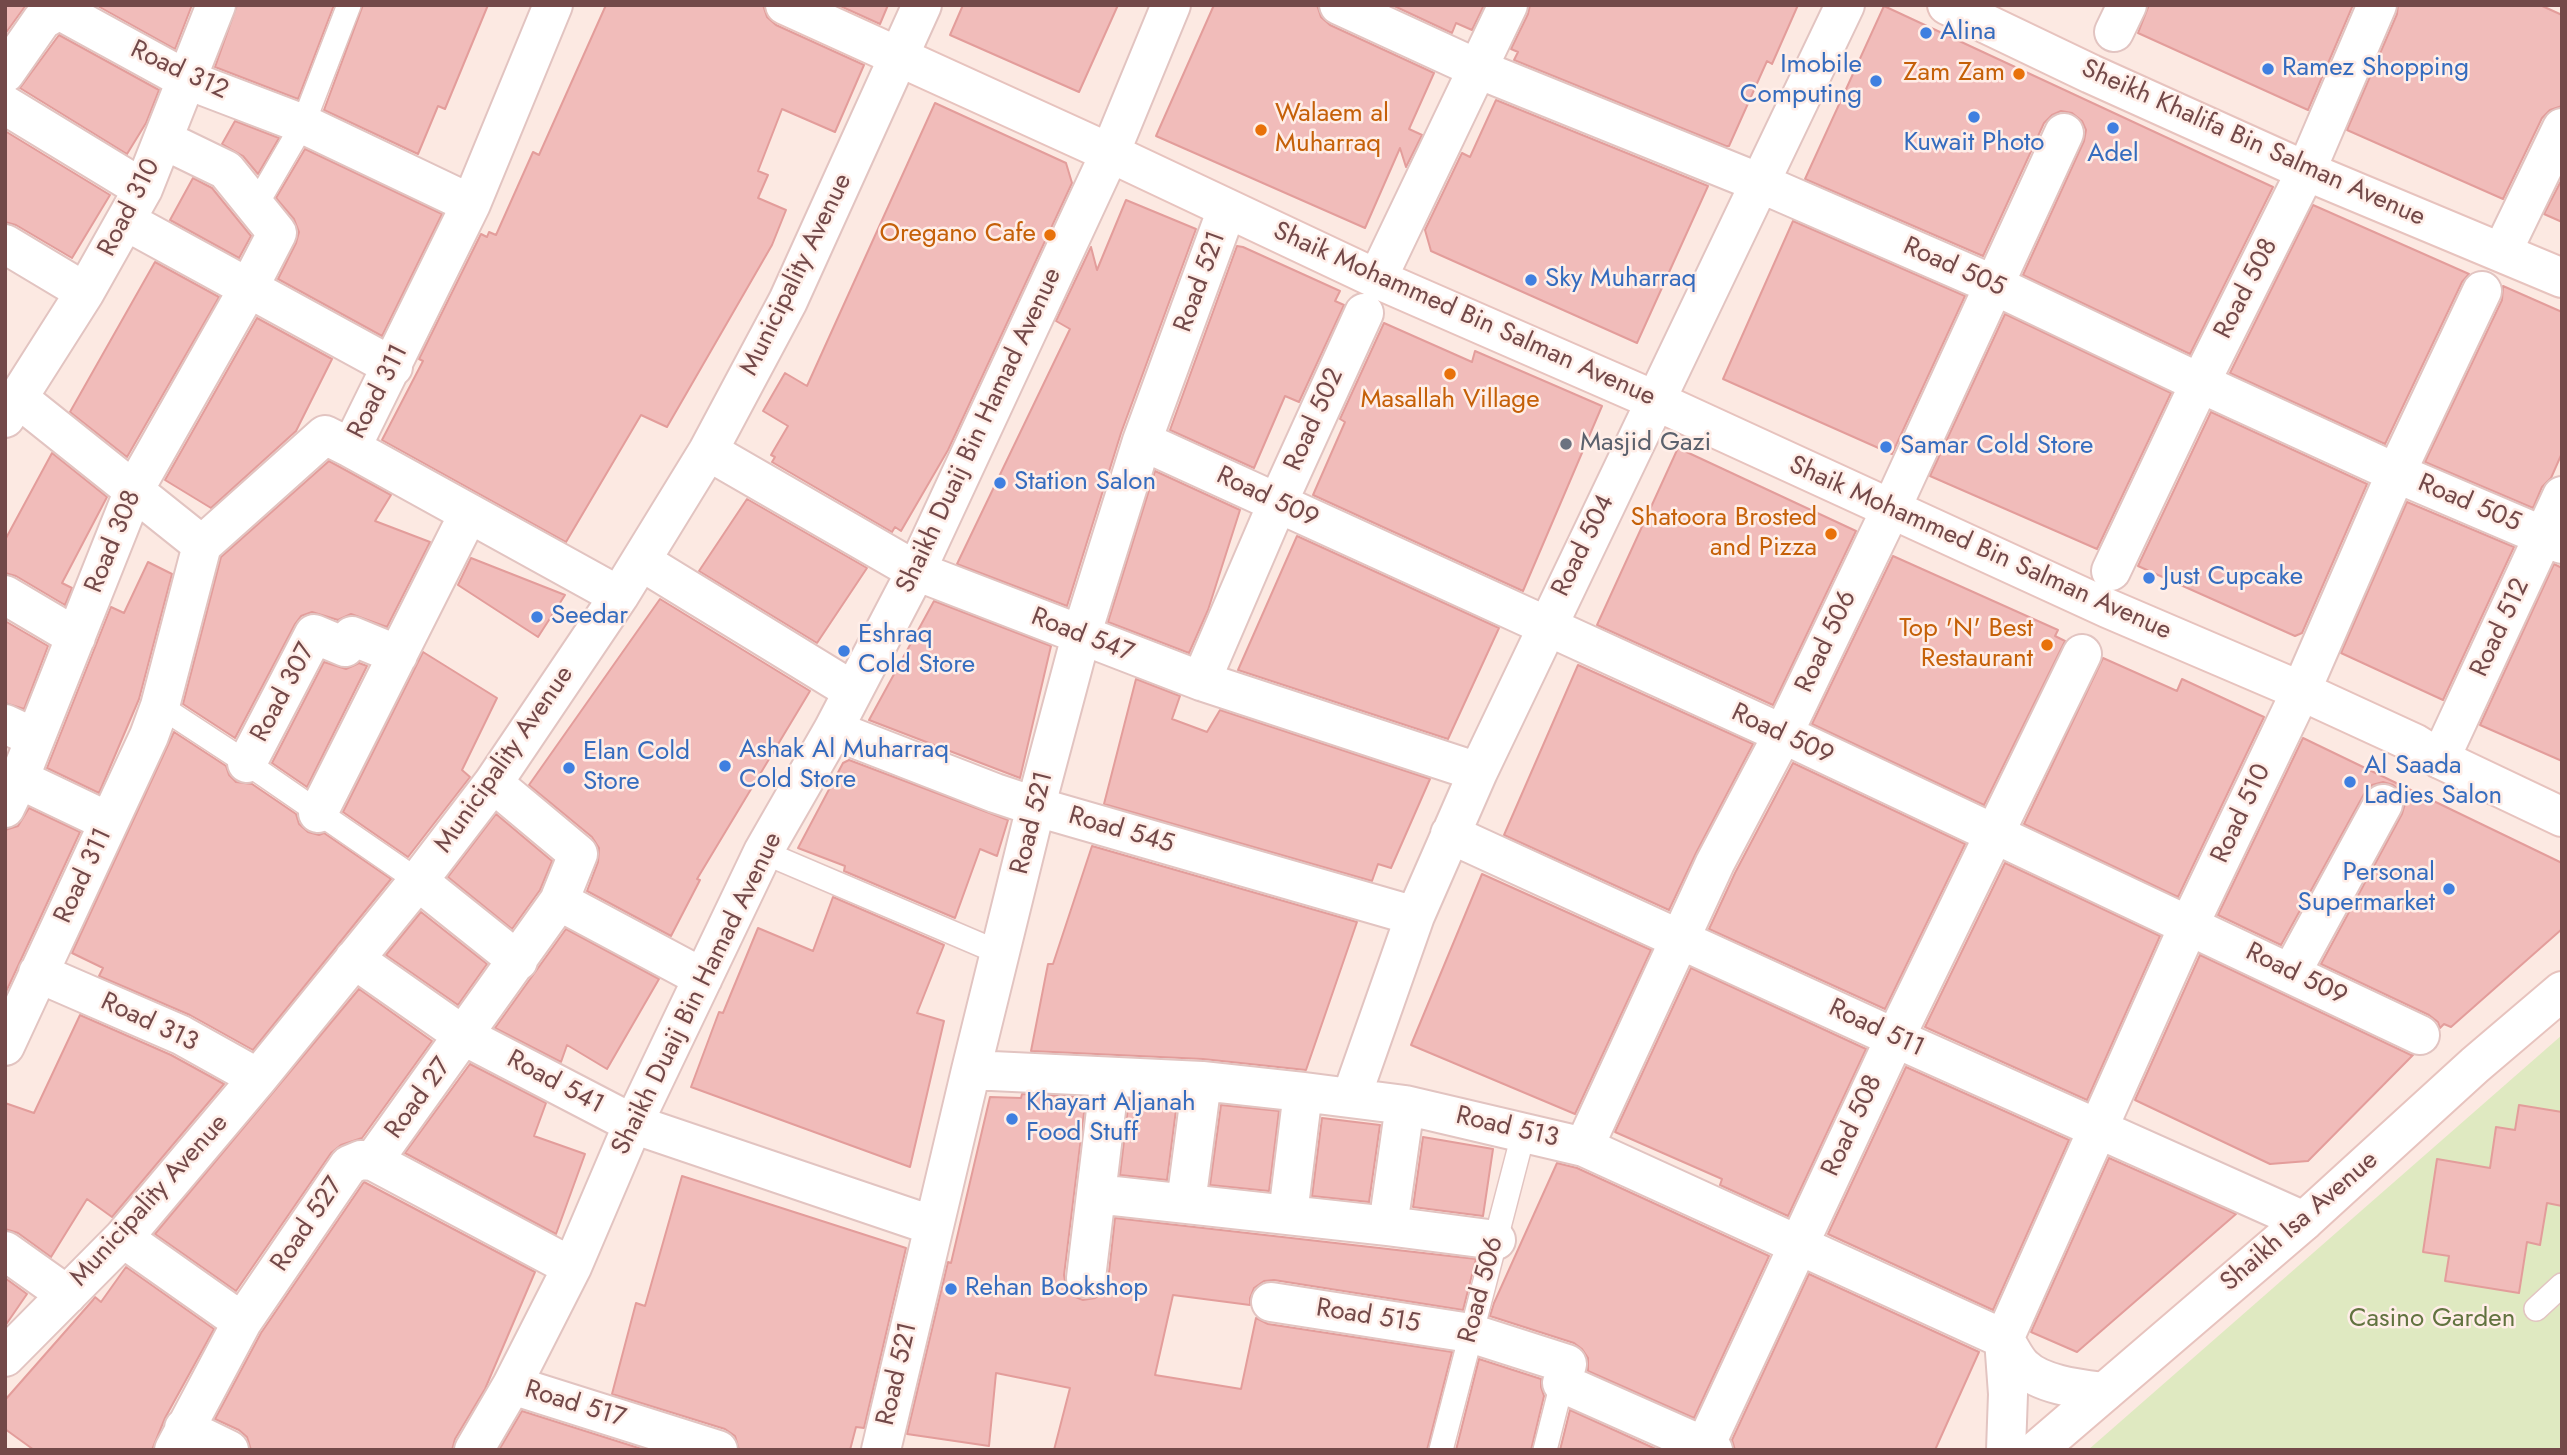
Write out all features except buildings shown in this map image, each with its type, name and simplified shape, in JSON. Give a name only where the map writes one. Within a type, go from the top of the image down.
[{"type":"street","name":"Road 310","points":[[202,545],[134,490],[12,408],[85,292],[135,205],[215,5]]},
{"type":"street","name":"Road 311","points":[[6,1040],[149,736],[160,706],[202,545],[325,435],[351,448],[471,204],[553,5]]},
{"type":"street","name":"Shaik Mohammed Bin Salman Avenue","points":[[785,5],[1110,152],[1227,209],[1370,296],[1654,400],[2107,608],[2301,691],[2414,743],[2440,759],[2562,817]]},
{"type":"street","name":"Municipality Avenue","points":[[5,1357],[123,1238],[355,959],[493,783],[619,596],[708,452],[788,301],[922,5]]},
{"type":"street","name":"Shaikh Duaij Bin Hamad Avenue","points":[[474,1450],[512,1385],[572,1267],[633,1124],[763,852],[833,730],[915,571],[1110,152],[1171,5]]},
{"type":"street","name":"Road 505","points":[[1339,5],[1478,69],[1760,183],[1994,285],[2396,473],[2553,540]]},
{"type":"street","name":"Road 502","points":[[1201,681],[1370,296],[1508,5]]},
{"type":"street","name":"Road 504","points":[[1351,1098],[1415,916],[1478,772],[1845,5]]},
{"type":"street","name":"Sheikh Khalifa Bin Salman Avenue","points":[[1947,5],[2091,74],[2306,170],[2562,278]]},
{"type":"street","name":"Road 508","points":[[2112,572],[2200,383],[2306,170],[2377,5]]},
{"type":"street","name":"Road 312","points":[[5,73],[42,20],[57,7],[185,79],[303,124],[471,204]]},
{"type":"street","points":[[5,105],[248,289],[393,366]]},
{"type":"street","points":[[2502,252],[2562,128]]},
{"type":"street","name":"Road 506","points":[[1584,1147],[1715,863],[1783,734],[1891,509],[2064,133]]},
{"type":"street","name":"Road 308","points":[[12,793],[20,731],[76,637],[134,490],[277,233],[226,170],[163,140]]},
{"type":"street","name":"Road 521","points":[[886,1449],[971,1070],[1082,636],[1142,441],[1227,209]]},
{"type":"street","points":[[5,244],[85,292]]},
{"type":"street","name":"Road 510","points":[[2004,1339],[2189,925],[2301,691],[2396,473],[2482,291]]},
{"type":"street","name":"Road 509","points":[[1142,441],[1783,734],[2420,1035]]},
{"type":"street","points":[[351,448],[619,596]]},
{"type":"street","name":"Road 547","points":[[708,452],[915,571],[1201,681],[1478,772]]},
{"type":"street","name":"Road 512","points":[[2440,759],[2553,540],[2562,495]]},
{"type":"street","points":[[318,813],[469,513]]},
{"type":"street","points":[[641,561],[853,691]]},
{"type":"street","points":[[5,596],[76,637]]},
{"type":"street","name":"Road 307","points":[[247,763],[314,634],[345,647],[352,636],[398,655]]},
{"type":"street","name":"Road 508","points":[[1707,1448],[1798,1243],[2082,654]]},
{"type":"street","name":"Road 545","points":[[833,730],[1037,807],[1415,916]]},
{"type":"street","points":[[464,1036],[559,901],[578,854],[493,783]]},
{"type":"street","points":[[12,793],[109,822]]},
{"type":"street","points":[[2291,973],[2383,804]]},
{"type":"street","name":"Road 511","points":[[1450,834],[1895,1038],[2304,1221]]},
{"type":"street","points":[[418,881],[518,961]]},
{"type":"street","points":[[559,901],[704,978]]},
{"type":"street","name":"Road 541","points":[[355,959],[464,1036],[633,1124],[934,1226]]},
{"type":"street","name":"Road 313","points":[[38,973],[181,1035],[258,1078]]},
{"type":"street","name":"Shaikh Isa Avenue","points":[[2037,1450],[2304,1221],[2475,1065],[2562,991]]},
{"type":"street","name":"Road 27","points":[[373,1161],[464,1036]]},
{"type":"street","name":"Road 513","points":[[971,1070],[1202,1081],[1303,1092],[1405,1105],[1524,1131],[1584,1147],[2004,1339]]},
{"type":"street","points":[[1086,1278],[1110,1077]]},
{"type":"street","points":[[1186,1203],[1202,1081]]},
{"type":"street","points":[[1288,1214],[1303,1092]]},
{"type":"street","points":[[1388,1226],[1405,1105]]},
{"type":"street","name":"Road 527","points":[[229,1450],[179,1439],[242,1322],[349,1166],[361,1160],[373,1161],[572,1267]]},
{"type":"street","points":[[1096,1195],[1288,1214],[1496,1240]]},
{"type":"street","points":[[123,1238],[242,1322]]},
{"type":"street","points":[[5,1251],[67,1295]]},
{"type":"street","name":"Road 515","points":[[1271,1302],[1470,1333],[1567,1364],[1562,1383]]},
{"type":"street","points":[[2004,1339],[2023,1368],[2034,1374],[2074,1389],[2104,1392]]},
{"type":"street","points":[[2004,1339],[2008,1394],[2006,1450]]},
{"type":"street","points":[[1562,1383],[1707,1448]]},
{"type":"street","name":"Road 517","points":[[512,1385],[718,1450]]},
{"type":"lane","points":[[256,205],[303,124],[349,5]]},
{"type":"lane","points":[[160,706],[418,881]]},
{"type":"lane","points":[[763,852],[1000,953]]},
{"type":"lane","name":"Road 506","points":[[1441,1450],[1524,1131]]},
{"type":"lane","points":[[2536,1308],[2562,1285]]},
{"type":"lane","points":[[1545,1450],[1562,1383]]},
{"type":"green space","name":"Casino Garden","points":[[2562,1035],[2562,1450],[2088,1450]]},
{"type":"place","name":"Alina","points":[[1926,33]]},
{"type":"place","name":"Ramez Shopping","points":[[2268,69]]},
{"type":"place","name":"Zam Zam","points":[[2019,74]]},
{"type":"place","name":"Imobile Computing","points":[[1876,81]]},
{"type":"place","name":"Kuwait Photo","points":[[1974,117]]},
{"type":"place","name":"Adel","points":[[2113,128]]},
{"type":"place","name":"Walaem al Muharraq","points":[[1261,130]]},
{"type":"place","name":"Oregano Cafe","points":[[1050,235]]},
{"type":"place","name":"Sky Muharraq","points":[[1531,280]]},
{"type":"place","name":"Masallah Village","points":[[1450,374]]},
{"type":"place","name":"Masjid Gazi","points":[[1566,444]]},
{"type":"place","name":"Samar Cold Store","points":[[1886,447]]},
{"type":"place","name":"Station Salon","points":[[1000,483]]},
{"type":"place","name":"Shatoora Brosted and Pizza","points":[[1831,534]]},
{"type":"place","name":"Just Cupcake","points":[[2149,578]]},
{"type":"place","name":"Seedar","points":[[537,617]]},
{"type":"place","name":"Top 'N' Best Restaurant","points":[[2047,645]]},
{"type":"place","name":"Eshraq Cold Store","points":[[844,651]]},
{"type":"place","name":"Ashak Al Muharraq Cold Store","points":[[725,766]]},
{"type":"place","name":"Elan Cold Store","points":[[569,768]]},
{"type":"place","name":"Al Saada Ladies Salon","points":[[2350,782]]},
{"type":"place","name":"Personal Supermarket","points":[[2449,889]]},
{"type":"place","name":"Khayart Aljanah Food Stuff","points":[[1012,1119]]},
{"type":"place","name":"Rehan Bookshop","points":[[951,1289]]}]
